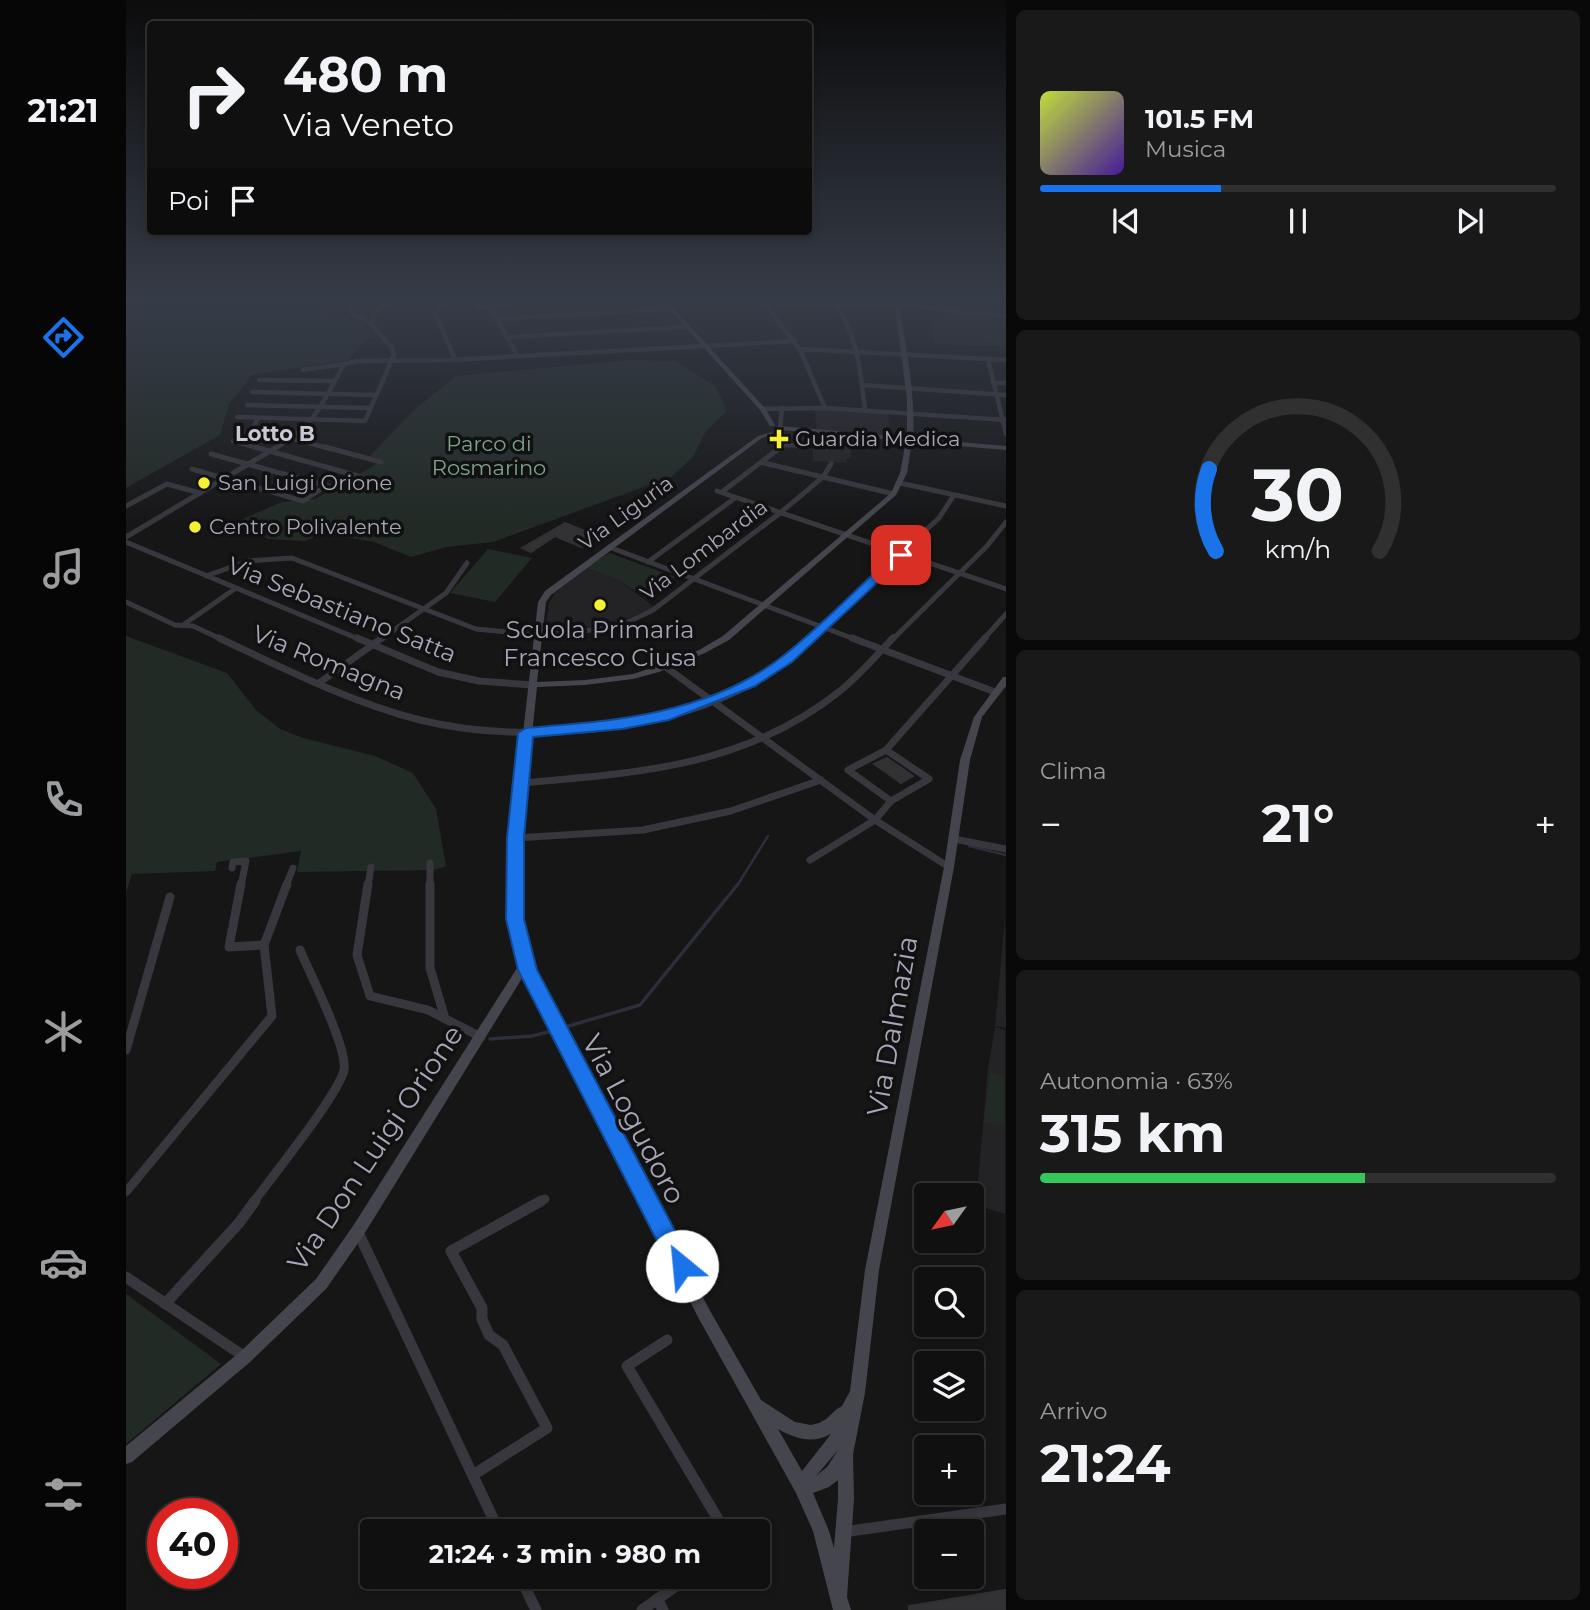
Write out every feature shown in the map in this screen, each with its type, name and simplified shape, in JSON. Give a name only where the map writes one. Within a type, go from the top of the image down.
[{"type":"street","points":[[126,537],[292,439],[312,421],[337,374]]},
{"type":"street","points":[[237,417],[365,421],[385,374]]},
{"type":"street","points":[[730,374],[763,409],[771,430]]},
{"type":"street","points":[[811,374],[825,408]]},
{"type":"street","points":[[861,374],[865,410]]},
{"type":"street","name":"Via Sebastiano Satta","points":[[126,542],[438,671],[479,681],[533,685],[598,684],[667,668],[726,638],[894,494],[900,483],[911,441],[904,374]]},
{"type":"street","points":[[991,374],[1006,434]]},
{"type":"street","points":[[259,380],[333,381]]},
{"type":"street","points":[[993,383],[1006,383]]},
{"type":"street","points":[[862,385],[1006,395]]},
{"type":"street","points":[[252,392],[376,395]]},
{"type":"street","points":[[247,405],[370,408]]},
{"type":"street","points":[[771,430],[782,408]]},
{"type":"street","points":[[763,409],[825,408],[1004,420]]},
{"type":"street","points":[[258,418],[253,428],[381,462]]},
{"type":"street","points":[[771,430],[1006,448]]},
{"type":"street","name":"Via Liguria","points":[[537,635],[542,602],[548,593],[771,430]]},
{"type":"street","points":[[808,432],[807,446],[783,445],[764,463],[719,491],[1006,589]]},
{"type":"street","points":[[233,441],[358,476]]},
{"type":"street","points":[[211,454],[335,488]]},
{"type":"street","points":[[764,463],[894,494]]},
{"type":"street","name":"Via Lombardia","points":[[206,576],[239,561],[268,556],[292,558],[476,629],[537,635],[586,631],[625,623],[653,610],[780,513],[823,477],[831,464]]},
{"type":"street","points":[[192,469],[303,501],[326,486]]},
{"type":"street","points":[[900,483],[1006,506]]},
{"type":"street","points":[[126,506],[167,484],[200,493]]},
{"type":"street","name":"Via Romagna","points":[[126,603],[192,626],[319,683],[396,713],[453,727],[526,733],[622,725],[669,716],[711,700],[750,683],[787,659],[939,518],[954,495]]},
{"type":"street","points":[[648,562],[736,498]]},
{"type":"street","points":[[521,783],[642,774],[688,764],[765,739],[840,691],[960,574],[1006,522]]},
{"type":"street","points":[[609,547],[995,692]]},
{"type":"street","points":[[319,683],[446,593],[467,563]]},
{"type":"street","points":[[183,625],[236,588]]},
{"type":"street","points":[[891,801],[848,771],[886,750],[1006,614]]},
{"type":"street","name":"Via Logudoro","points":[[537,635],[516,838],[515,919],[527,970],[704,1314],[802,1487],[821,1531],[840,1604]]},
{"type":"street","points":[[667,668],[875,820],[949,867]]},
{"type":"street","name":"Via Dalmazia","points":[[840,1604],[842,1532],[846,1499],[845,1454],[858,1393],[872,1269],[949,867],[965,760],[978,717],[1006,679]]},
{"type":"street","points":[[810,860],[875,820],[891,801],[929,779],[886,750]]},
{"type":"street","points":[[516,838],[643,830],[731,811],[821,780]]},
{"type":"street","points":[[954,839],[1006,849]]},
{"type":"street","points":[[232,868],[233,862],[246,861],[229,947],[264,945]]},
{"type":"street","points":[[429,863],[430,968],[444,1015]]},
{"type":"street","points":[[370,866],[357,956],[370,996],[405,1000],[444,1015],[481,1037]]},
{"type":"street","points":[[126,1192],[272,1016],[264,945],[293,868]]},
{"type":"street","points":[[126,1050],[170,897]]},
{"type":"street","points":[[165,1304],[239,1223],[327,1101],[344,1070],[340,1044],[300,950]]},
{"type":"street","name":"Via Don Luigi Orione","points":[[126,1456],[245,1357],[321,1284],[358,1231],[521,971],[527,970]]},
{"type":"street","points":[[473,1475],[547,1428],[503,1345],[489,1335],[482,1318],[482,1308],[451,1251],[545,1199]]},
{"type":"street","points":[[358,1231],[493,1519]]},
{"type":"street","points":[[126,1278],[245,1357]]},
{"type":"street","points":[[667,1340],[627,1366],[718,1519]]},
{"type":"street","name":"Via Dalmazia","points":[[757,1406],[796,1432],[810,1433],[834,1424],[858,1393]]},
{"type":"street","name":"Via Dalmazia","points":[[845,1411],[839,1433],[810,1469],[802,1487],[818,1486],[826,1482],[845,1454]]},
{"type":"street","points":[[842,1532],[1006,1509]]},
{"type":"street","points":[[526,1589],[536,1610]]},
{"type":"street","points":[[642,1610],[660,1605],[677,1589]]},
{"type":"shaded area","points":[[815,409],[888,413],[890,437],[816,431]]},
{"type":"shaded area","points":[[813,437],[850,440],[851,458],[847,458],[847,463],[813,461]]},
{"type":"shaded area","name":"Scuola Primaria Francesco Ciusa","points":[[586,568],[619,580],[654,607],[622,621],[545,631],[549,603],[555,593]]},
{"type":"shaded area","points":[[1005,918],[1006,1028],[995,1026]]},
{"type":"shaded area","points":[[995,1027],[1005,1030],[1005,1214],[984,1207],[984,1183],[978,1183],[988,1068]]},
{"type":"green space","points":[[126,374],[258,374],[252,375],[229,404],[220,435],[126,488]]},
{"type":"green space","name":"Parco di Rosmarino","points":[[696,374],[716,387],[727,411],[706,431],[693,457],[671,477],[493,542],[446,547],[411,557],[374,542],[323,533],[305,541],[268,539],[238,521],[282,502],[315,499],[380,462],[370,456],[413,411],[456,376]]},
{"type":"green space","points":[[488,549],[532,558],[495,602],[450,593]]},
{"type":"green space","points":[[609,553],[675,577],[646,599],[619,580],[586,568]]},
{"type":"green space","points":[[126,636],[227,673],[256,710],[280,729],[303,738],[375,756],[413,773],[436,809],[446,866],[434,870],[297,872],[301,851],[217,862],[215,871],[132,874],[126,892]]},
{"type":"green space","points":[[990,1072],[1005,1077],[1005,1124],[984,1123]]},
{"type":"green space","points":[[126,1294],[221,1364],[126,1444]]},
{"type":"building","points":[[565,523],[598,536],[582,547],[555,536],[531,552],[522,548]]},
{"type":"building","points":[[887,758],[913,776],[901,783],[874,764]]},
{"type":"building","points":[[1005,1590],[1005,1610],[909,1610],[909,1606]]},
{"type":"waterway","points":[[737,886],[768,836]]},
{"type":"waterway","points":[[969,846],[1006,855]]},
{"type":"waterway","points":[[562,1028],[640,1005],[738,884]]},
{"type":"waterway","points":[[490,1039],[532,1036],[556,1030]]},
{"type":"place","name":"Guardia Medica","points":[[779,439]]},
{"type":"place","name":"San Luigi Orione","points":[[204,483]]},
{"type":"place","name":"Centro Polivalente","points":[[195,527]]},
{"type":"place","name":"Scuola Primaria Francesco Ciusa","points":[[600,605]]},
{"type":"district","name":"Lotto B","points":[[275,434]]},
{"type":"route","points":[[682,1266],[527,970],[515,919],[516,838],[526,733],[622,725],[669,716],[750,683],[787,659],[901,555]]}]
